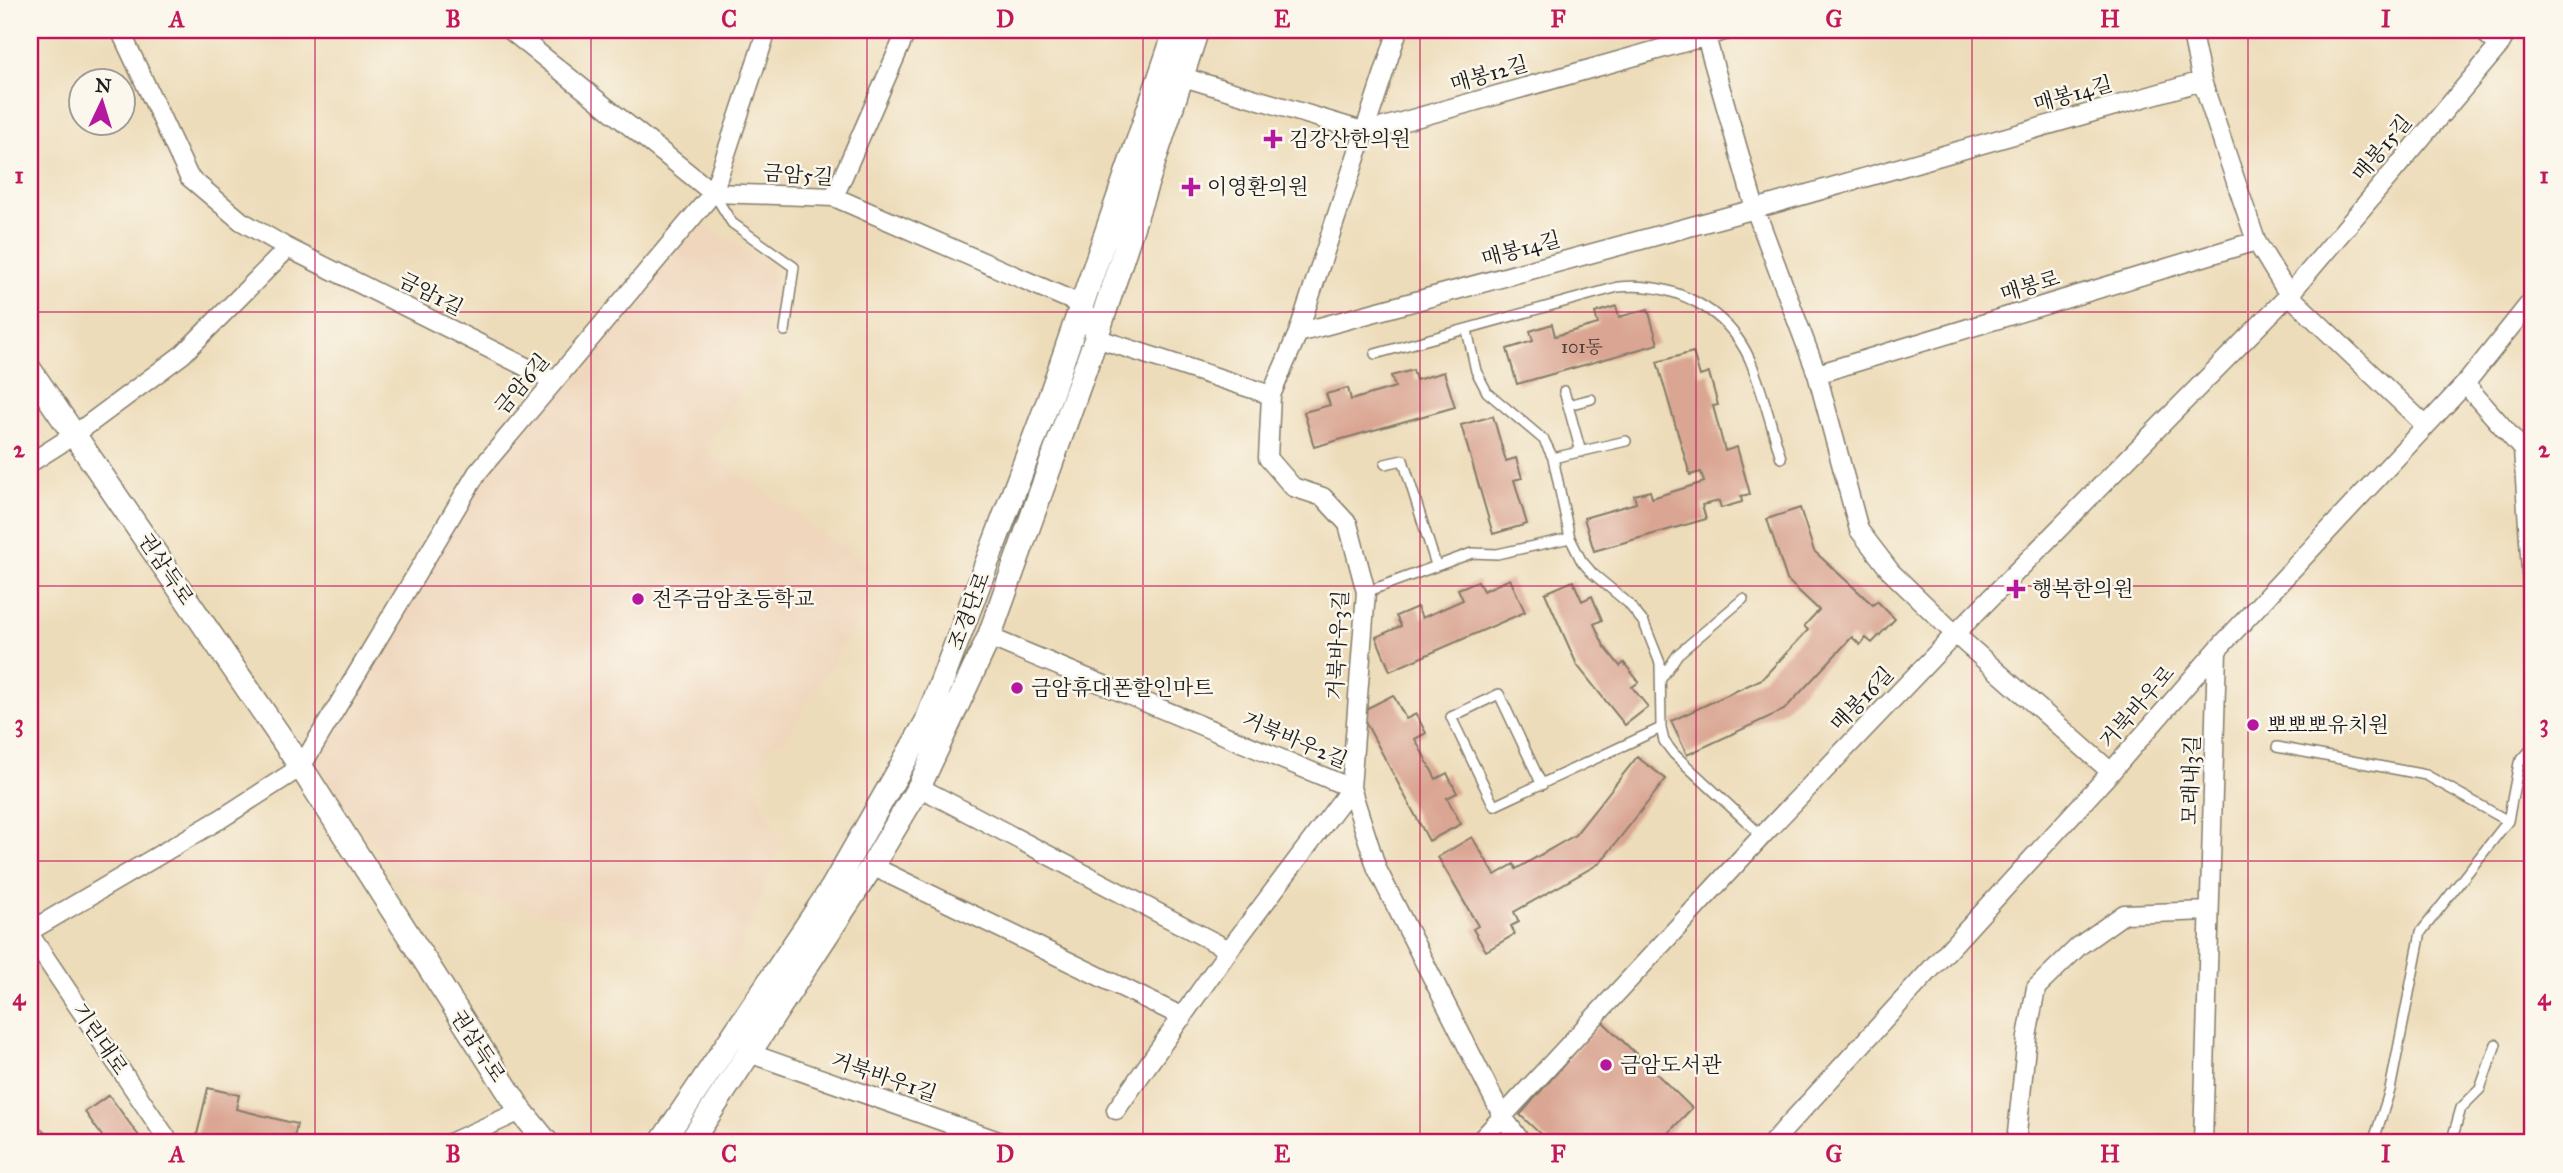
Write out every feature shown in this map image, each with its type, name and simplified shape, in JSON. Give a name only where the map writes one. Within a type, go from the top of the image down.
[{"type":"street","name":"금암1길","points":[[120,30],[189,177],[241,221],[288,248],[554,381]]},
{"type":"street","points":[[510,30],[713,193]]},
{"type":"street","name":"금암6길","points":[[301,767],[477,473],[713,193],[767,30]]},
{"type":"street","points":[[834,197],[907,30]]},
{"type":"street","points":[[1082,305],[1096,338],[1271,395],[1298,333],[1398,30]]},
{"type":"street","name":"매봉12길","points":[[1366,132],[1705,33],[1728,30]]},
{"type":"street","points":[[2191,30],[2202,81],[2256,241],[2289,295],[2425,425]]},
{"type":"street","points":[[2482,30],[2499,46]]},
{"type":"street","name":"매봉15길","points":[[2289,295],[2499,46],[2508,30]]},
{"type":"street","name":"조경단로","points":[[690,1143],[872,866],[919,787],[989,637],[1096,338],[1182,77],[1178,31]]},
{"type":"street","name":"조경단로","points":[[661,1143],[832,888],[926,723],[1046,407],[1178,31]]},
{"type":"street","points":[[1705,33],[1755,209],[1817,374],[1859,530],[1891,572],[1955,634],[2111,772]]},
{"type":"street","points":[[1182,77],[1366,132]]},
{"type":"street","name":"매봉14길","points":[[1298,333],[1755,209],[2202,81]]},
{"type":"street","name":"금암5길","points":[[713,193],[834,197],[1082,305]]},
{"type":"street","name":"매봉로","points":[[1817,374],[2256,241]]},
{"type":"street","points":[[30,463],[74,435],[183,354],[288,248]]},
{"type":"street","name":"매봉16길","points":[[1478,1143],[1762,836],[1955,634],[2289,295]]},
{"type":"street","name":"거북바우로","points":[[1774,1143],[2111,772],[2217,650],[2465,384],[2533,299]]},
{"type":"street","name":"권삼득로","points":[[30,370],[301,767],[520,1111],[547,1143]]},
{"type":"street","points":[[2465,384],[2528,449],[2533,600]]},
{"type":"street","name":"거북바우3길","points":[[1271,395],[1268,458],[1293,487],[1323,497],[1348,524],[1366,592],[1351,788],[1377,869],[1503,1117],[1522,1143]]},
{"type":"street","name":"거북바우2길","points":[[989,637],[1351,788]]},
{"type":"street","name":"모래내3길","points":[[2203,1143],[2217,650]]},
{"type":"street","points":[[30,933],[222,818],[301,767]]},
{"type":"street","points":[[919,787],[1229,950]]},
{"type":"street","points":[[1116,1110],[1229,950],[1351,788]]},
{"type":"street","points":[[872,866],[1183,1017]]},
{"type":"street","points":[[2016,1143],[2027,1037],[2036,988],[2079,946],[2124,914],[2209,911]]},
{"type":"street","name":"기린대로","points":[[30,933],[170,1143]]},
{"type":"street","name":"거북바우1길","points":[[750,1054],[1004,1143]]},
{"type":"street","points":[[450,1143],[520,1111]]},
{"type":"street","points":[[30,1135],[38,1143]]},
{"type":"lane","points":[[713,193],[732,223],[794,267],[785,331]]},
{"type":"lane","points":[[1375,354],[1618,288],[1641,285],[1665,289],[1714,313],[1734,333],[1749,358],[1781,458]]},
{"type":"lane","points":[[1467,330],[1476,370],[1487,392],[1544,440],[1553,458],[1570,538],[1587,567],[1628,603],[1644,623],[1660,663],[1661,728],[1664,741],[1674,754],[1762,836]]},
{"type":"lane","points":[[1564,391],[1581,452]]},
{"type":"lane","points":[[1568,405],[1591,399]]},
{"type":"lane","points":[[1553,458],[1626,441]]},
{"type":"lane","points":[[1385,464],[1403,460],[1436,565]]},
{"type":"lane","points":[[1366,592],[1472,553],[1497,554],[1570,538]]},
{"type":"lane","points":[[1661,679],[1678,654],[1743,599]]},
{"type":"lane","points":[[1542,785],[1499,694],[1451,717],[1494,806],[1542,785],[1661,728]]},
{"type":"lane","points":[[2277,747],[2426,775],[2508,821]]},
{"type":"lane","points":[[2373,1143],[2390,1090],[2421,932],[2508,821],[2519,763],[2533,747]]},
{"type":"lane","points":[[2451,1143],[2461,1108],[2480,1088],[2496,1044]]},
{"type":"shaded area","name":"전주금암초등학교","points":[[703,224],[772,266],[778,297],[753,354],[743,390],[708,443],[710,454],[869,566],[860,577],[866,587],[865,612],[783,743],[774,742],[753,781],[782,842],[732,969],[647,935],[430,888],[399,878],[317,765],[475,484],[577,359]]},
{"type":"building","points":[[1616,306],[1619,317],[1648,309],[1658,344],[1517,384],[1507,349],[1533,341],[1530,331],[1552,324],[1555,336],[1598,324],[1595,313]]},
{"type":"building","points":[[1693,352],[1700,376],[1709,373],[1718,405],[1713,406],[1725,451],[1737,447],[1750,494],[1741,496],[1742,502],[1721,508],[1719,501],[1702,505],[1706,519],[1594,551],[1584,518],[1636,503],[1634,495],[1650,491],[1652,498],[1704,482],[1701,472],[1690,475],[1657,362]]},
{"type":"building","points":[[1413,370],[1416,380],[1444,372],[1455,407],[1314,447],[1304,412],[1330,405],[1326,394],[1348,388],[1351,400],[1395,387],[1391,376]]},
{"type":"building","points":[[1493,416],[1506,461],[1516,458],[1522,478],[1514,480],[1527,524],[1493,534],[1461,425]]},
{"type":"building","points":[[1800,508],[1814,551],[1873,605],[1877,601],[1895,619],[1872,643],[1866,638],[1860,645],[1852,637],[1784,710],[1687,755],[1671,721],[1762,679],[1808,630],[1804,626],[1819,610],[1787,580],[1767,519]]},
{"type":"building","points":[[1510,579],[1525,612],[1390,671],[1376,637],[1401,626],[1396,616],[1417,607],[1422,618],[1463,600],[1458,589],[1478,581],[1483,591]]},
{"type":"building","points":[[1573,581],[1582,601],[1592,596],[1602,620],[1594,624],[1604,646],[1620,666],[1624,663],[1639,682],[1632,687],[1648,707],[1625,725],[1577,665],[1545,593]]},
{"type":"building","points":[[1393,695],[1406,719],[1416,714],[1426,733],[1415,739],[1436,779],[1447,773],[1457,793],[1447,798],[1461,824],[1429,841],[1360,712]]},
{"type":"building","points":[[1637,757],[1666,779],[1600,863],[1514,912],[1519,922],[1511,926],[1515,934],[1486,951],[1473,929],[1478,926],[1438,857],[1472,837],[1495,875],[1514,864],[1516,869],[1575,835]]},
{"type":"building","name":"금암도서관","points":[[1602,1021],[1692,1108],[1659,1143],[1550,1143],[1520,1115]]},
{"type":"building","points":[[208,1088],[239,1095],[236,1109],[297,1124],[293,1143],[195,1143]]},
{"type":"building","points":[[109,1095],[144,1143],[107,1143],[85,1112]]},
{"type":"place","name":"김강산한의원","points":[[1273,139]]},
{"type":"place","name":"이영환의원","points":[[1191,187]]},
{"type":"place","name":"행복한의원","points":[[2016,589]]},
{"type":"place","name":"전주금암초등학교","points":[[638,599]]},
{"type":"place","name":"금암휴대폰할인마트","points":[[1017,688]]},
{"type":"place","name":"뽀뽀뽀유치원","points":[[2253,725]]},
{"type":"place","name":"금암도서관","points":[[1606,1065]]}]
